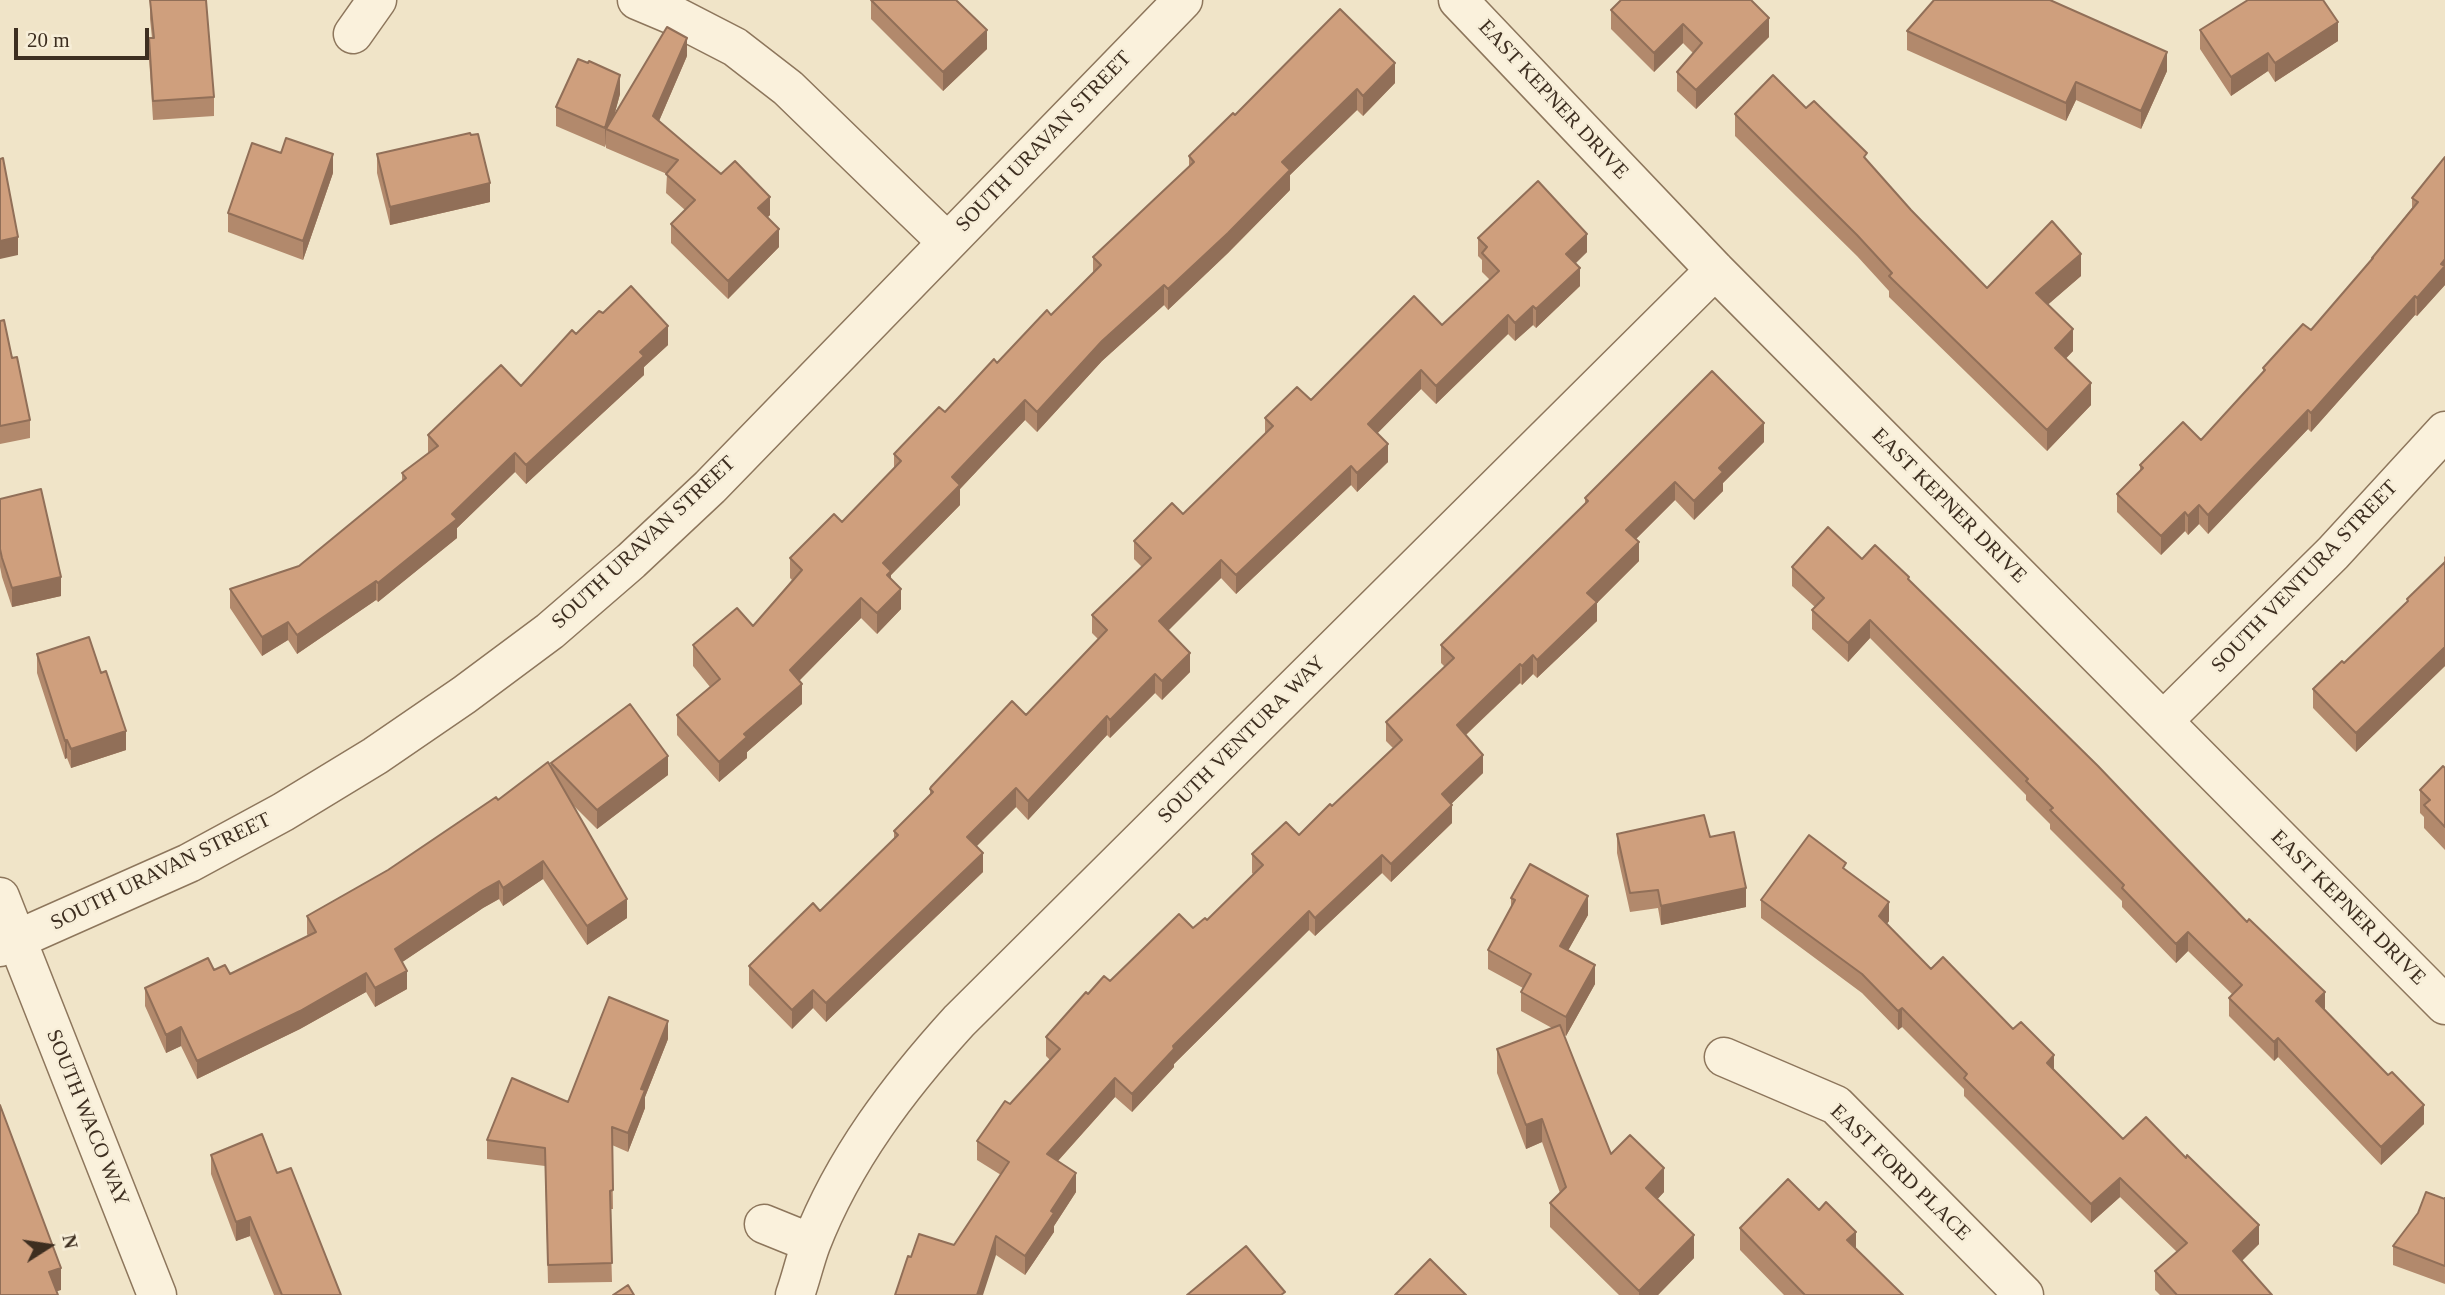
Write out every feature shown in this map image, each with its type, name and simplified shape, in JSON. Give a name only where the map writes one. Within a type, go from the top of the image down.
[{"type":"street","points":[[353,34],[377,0]]},
{"type":"street","points":[[637,0],[735,47],[788,88],[947,242]]},
{"type":"street","name":"SOUTH URAVAN STREET","points":[[9,944],[189,863],[283,813],[375,756],[550,631],[631,561],[710,487],[1183,0]]},
{"type":"street","name":"EAST KEPNER DRIVE","points":[[1458,0],[1715,270],[2445,1005]]},
{"type":"street","name":"SOUTH VENTURA WAY","points":[[795,1295],[811,1243],[841,1180],[876,1121],[918,1066],[959,1021],[1715,270]]},
{"type":"street","name":"SOUTH VENTURA STREET","points":[[2163,721],[2333,553],[2445,431]]},
{"type":"street","name":"SOUTH WACO WAY","points":[[0,897],[9,944],[157,1295]]},
{"type":"street","name":"EAST FORD PLACE","points":[[1724,1057],[1836,1105],[2024,1295]]},
{"type":"street","points":[[764,1224],[811,1243]]},
{"type":"building","points":[[150,0],[206,0],[214,97],[153,101],[149,38],[154,38]]},
{"type":"building","points":[[871,0],[956,0],[987,30],[943,72]]},
{"type":"building","points":[[1621,0],[1751,0],[1769,18],[1696,90],[1677,72],[1702,43],[1683,24],[1654,53],[1611,10]]},
{"type":"building","points":[[1934,0],[2050,0],[2167,52],[2141,111],[2076,82],[2066,103],[1907,31]]},
{"type":"building","points":[[2248,0],[2323,0],[2338,22],[2275,63],[2268,53],[2231,77],[2200,30]]},
{"type":"building","points":[[1340,9],[1395,63],[1363,96],[1357,89],[1282,162],[1290,170],[1168,289],[1164,285],[1102,341],[1037,412],[1025,400],[952,477],[960,485],[883,563],[891,571],[887,575],[901,589],[877,613],[861,598],[790,670],[802,684],[744,734],[747,737],[719,762],[677,715],[720,679],[693,645],[737,608],[753,626],[802,570],[790,558],[834,514],[842,522],[901,461],[894,454],[939,407],[945,412],[994,359],[997,363],[1047,310],[1051,315],[1101,265],[1093,257],[1194,162],[1189,156],[1233,113],[1235,115]]},
{"type":"building","points":[[667,27],[687,38],[653,116],[721,174],[735,161],[770,197],[758,208],[779,229],[728,281],[671,224],[695,200],[666,174],[678,160],[606,129]]},
{"type":"building","points":[[578,59],[620,75],[605,128],[556,107]]},
{"type":"building","points":[[1773,75],[1806,108],[1814,101],[1867,153],[1864,157],[1911,210],[1987,288],[2052,221],[2081,254],[2036,293],[2073,329],[2055,348],[2091,383],[2047,430],[1889,276],[1892,273],[1857,235],[1735,114]]},
{"type":"building","points":[[470,133],[478,134],[490,183],[390,207],[377,154]]},
{"type":"building","points":[[286,138],[333,154],[303,241],[228,213],[252,143],[281,153]]},
{"type":"building","points":[[2445,157],[2445,259],[2441,264],[2445,266],[2311,413],[2308,410],[2208,515],[2199,505],[2188,516],[2185,512],[2161,536],[2117,494],[2143,468],[2140,465],[2183,422],[2201,440],[2303,324],[2311,330],[2418,202],[2412,198]]},
{"type":"building","points":[[3,158],[18,237],[0,241],[0,159]]},
{"type":"building","points":[[1538,181],[1587,234],[1566,254],[1580,268],[1536,309],[1533,306],[1515,323],[1508,315],[1436,386],[1421,370],[1368,424],[1388,444],[1357,473],[1351,466],[1236,575],[1221,560],[1159,621],[1190,653],[1162,681],[1155,674],[1110,720],[1107,716],[1028,801],[1016,788],[967,837],[983,853],[826,1003],[813,990],[792,1010],[749,966],[813,903],[820,911],[898,835],[894,831],[933,792],[931,787],[1012,701],[1026,715],[1107,630],[1092,615],[1151,558],[1134,541],[1172,503],[1183,514],[1273,426],[1265,418],[1297,387],[1311,400],[1414,296],[1442,325],[1499,271],[1482,253],[1487,247],[1478,238]]},
{"type":"building","points":[[631,286],[668,326],[640,352],[644,356],[526,465],[515,453],[452,514],[457,519],[378,583],[376,581],[297,635],[288,622],[262,637],[230,589],[299,566],[406,478],[402,473],[438,446],[428,435],[501,365],[521,386],[572,330],[576,334],[599,311],[603,313]]},
{"type":"building","points":[[4,320],[12,358],[17,357],[30,420],[0,426],[0,321]]},
{"type":"building","points":[[1712,371],[1764,423],[1719,468],[1723,472],[1694,501],[1675,482],[1626,530],[1639,542],[1587,593],[1597,602],[1537,660],[1533,655],[1522,666],[1520,664],[1457,725],[1483,755],[1442,794],[1452,805],[1391,864],[1382,855],[1315,918],[1309,911],[1173,1046],[1174,1049],[1132,1094],[1115,1078],[1047,1154],[1076,1173],[1051,1211],[1054,1213],[1025,1256],[996,1236],[977,1295],[895,1295],[908,1256],[911,1257],[919,1234],[954,1245],[1009,1162],[977,1141],[1005,1101],[1010,1104],[1060,1049],[1046,1037],[1086,992],[1088,994],[1104,976],[1110,981],[1179,914],[1193,928],[1205,918],[1207,920],[1263,865],[1252,854],[1286,822],[1299,835],[1402,740],[1386,722],[1454,658],[1441,645],[1588,501],[1585,498]]},
{"type":"building","points":[[41,489],[61,577],[12,588],[0,549],[0,499]]},
{"type":"building","points":[[1828,527],[1862,559],[1875,545],[2098,766],[2247,922],[2249,919],[2325,992],[2316,1001],[2388,1075],[2392,1072],[2424,1105],[2381,1147],[2278,1038],[2274,1042],[2229,998],[2242,985],[2188,932],[2176,944],[2122,888],[2124,885],[2050,810],[2053,808],[2026,781],[2028,779],[1870,620],[1848,643],[1812,610],[1824,598],[1792,567]]},
{"type":"building","points":[[2445,562],[2445,647],[2356,733],[2313,689],[2342,661],[2344,663]]},
{"type":"building","points":[[89,637],[101,673],[106,671],[126,731],[71,749],[67,740],[65,741],[37,654]]},
{"type":"building","points":[[630,704],[668,756],[597,810],[551,763]]},
{"type":"building","points":[[548,762],[627,899],[587,926],[543,861],[503,888],[499,881],[483,890],[395,949],[407,971],[375,988],[366,973],[300,1011],[197,1061],[181,1027],[166,1035],[145,988],[208,958],[214,970],[225,965],[230,974],[316,932],[307,916],[388,870],[496,797],[498,800]]},
{"type":"building","points":[[2443,766],[2445,827],[2424,805],[2430,800],[2420,790]]},
{"type":"building","points":[[1704,815],[1710,837],[1734,832],[1746,888],[1661,906],[1658,890],[1630,893],[1617,834]]},
{"type":"building","points":[[1809,835],[1846,863],[1843,868],[1889,902],[1879,916],[1931,969],[1943,957],[2013,1029],[2021,1022],[2054,1055],[2047,1063],[2123,1139],[2146,1117],[2259,1225],[2233,1251],[2272,1295],[2177,1295],[2155,1271],[2187,1243],[2120,1178],[2091,1204],[1964,1078],[1967,1074],[1902,1008],[1898,1011],[1862,974],[1761,900]]},
{"type":"building","points":[[1530,864],[1588,896],[1560,946],[1595,965],[1566,1017],[1521,992],[1531,974],[1488,950],[1515,900],[1511,898]]},
{"type":"building","points":[[609,997],[668,1021],[641,1089],[645,1090],[628,1133],[612,1127],[612,1263],[548,1265],[545,1148],[487,1140],[512,1078],[568,1102]]},
{"type":"building","points":[[1560,1025],[1611,1154],[1630,1135],[1664,1168],[1646,1188],[1694,1235],[1639,1291],[1550,1203],[1566,1187],[1542,1119],[1526,1125],[1497,1049]]},
{"type":"building","points":[[0,1105],[61,1268],[49,1272],[58,1295],[0,1295]]},
{"type":"building","points":[[262,1134],[277,1173],[291,1168],[341,1295],[282,1295],[250,1217],[236,1222],[211,1155]]},
{"type":"building","points":[[1788,1179],[1819,1210],[1826,1202],[1856,1232],[1847,1240],[1903,1295],[1805,1295],[1740,1228]]},
{"type":"building","points":[[2426,1192],[2445,1199],[2445,1266],[2393,1246],[2418,1213]]},
{"type":"building","points":[[1246,1246],[1285,1292],[1281,1295],[1187,1295]]},
{"type":"building","points":[[1430,1259],[1466,1295],[1395,1295]]},
{"type":"building","points":[[628,1285],[634,1295],[613,1295]]}]
